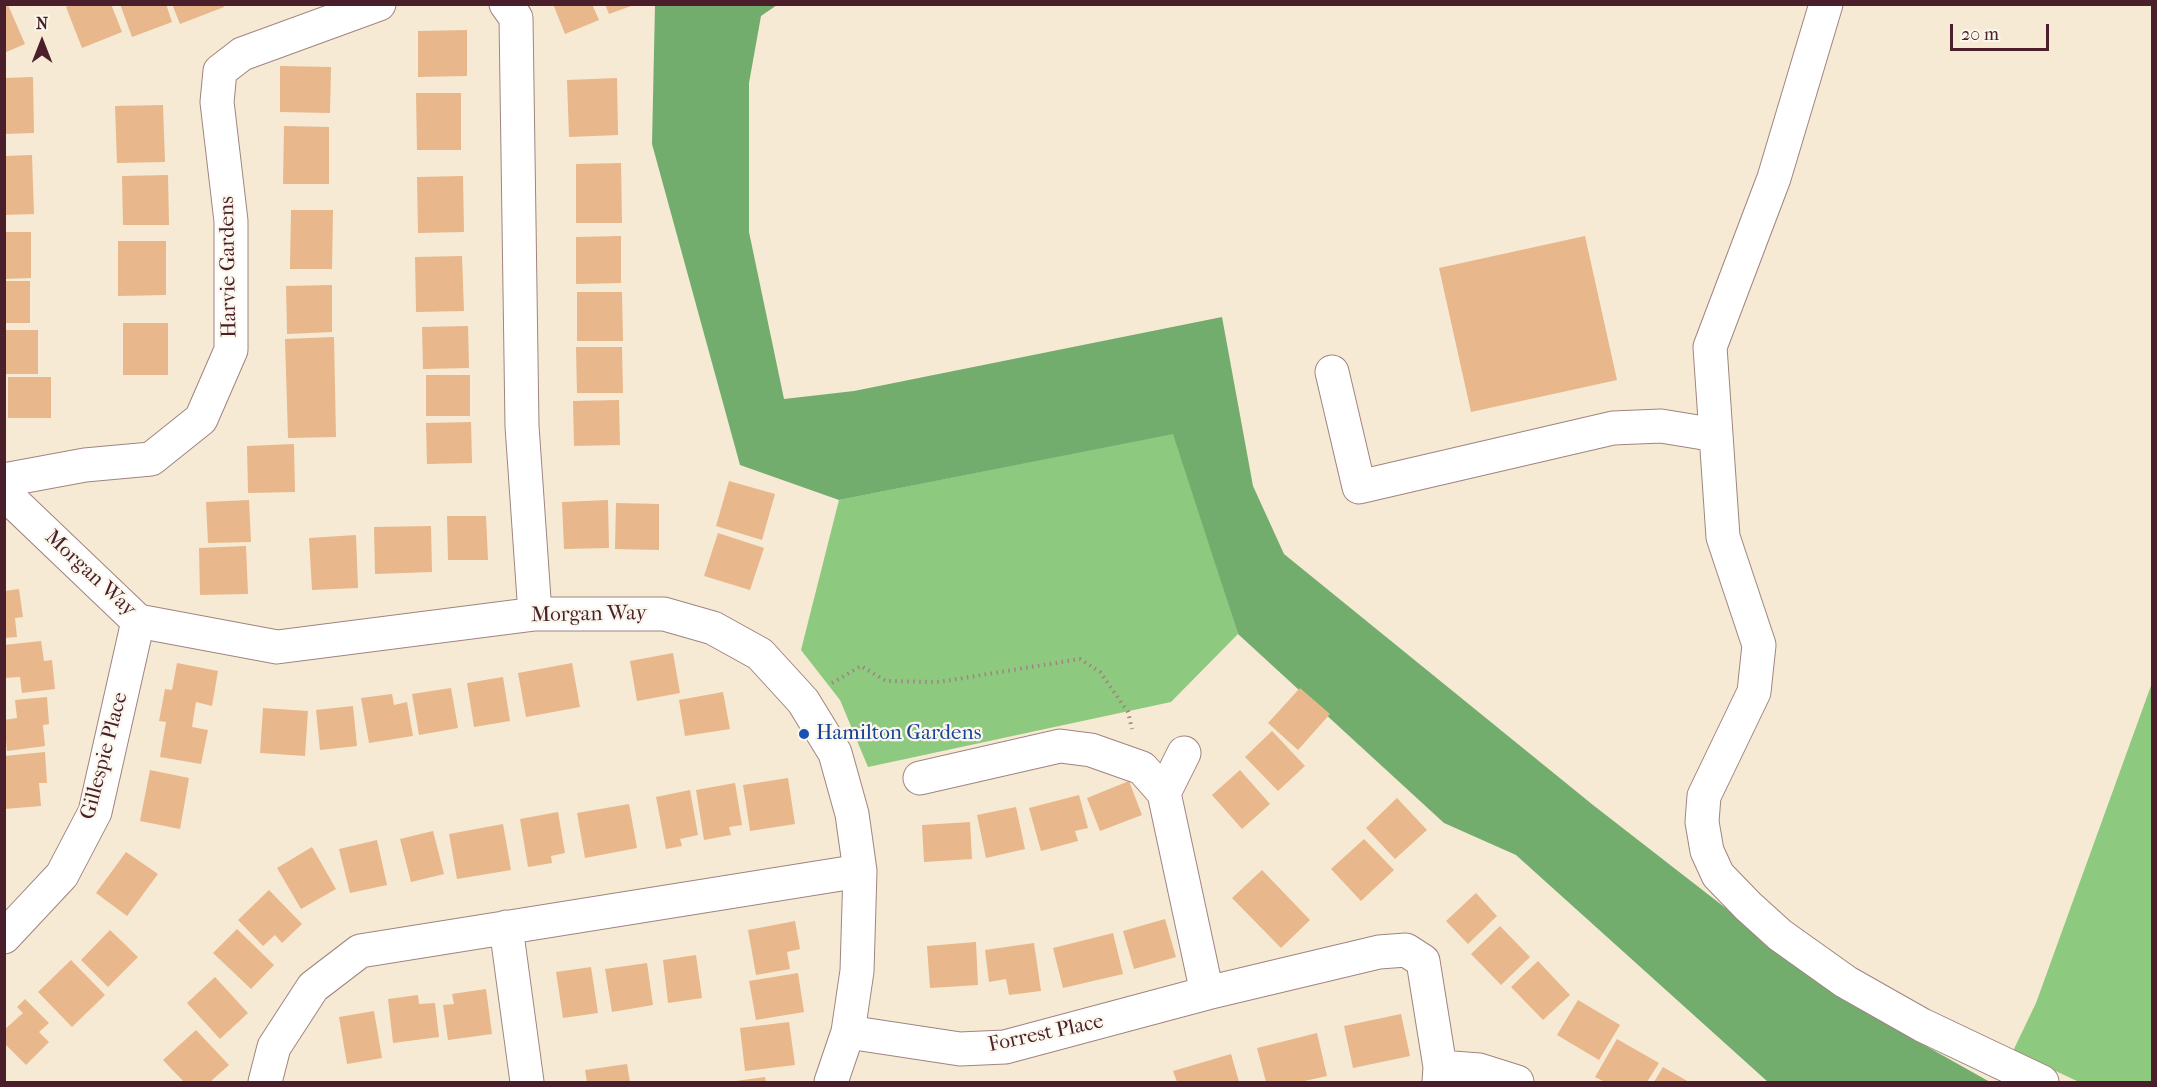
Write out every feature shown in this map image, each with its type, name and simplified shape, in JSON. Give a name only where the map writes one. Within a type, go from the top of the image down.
[{"type":"street","name":"Harvie Gardens","points":[[4,480],[85,465],[152,459],[201,419],[231,350],[231,221],[218,102],[220,71],[242,54],[380,4]]},
{"type":"street","points":[[506,4],[516,18],[522,426],[535,614]]},
{"type":"street","points":[[1826,4],[1774,178],[1710,347],[1723,537],[1759,645],[1754,692],[1704,796],[1702,822],[1707,851],[1718,875],[1780,934],[1846,982],[1922,1025],[2042,1083]]},
{"type":"street","points":[[1332,372],[1359,487],[1613,428],[1661,426],[1716,435]]},
{"type":"street","name":"Morgan Way","points":[[4,493],[138,621],[277,647],[535,614],[664,614],[713,628],[760,654],[802,701],[835,753],[852,814],[860,872],[857,971],[848,1032],[831,1083]]},
{"type":"street","name":"Gillespie Place","points":[[4,937],[62,875],[95,812],[138,621]]},
{"type":"street","points":[[920,778],[1060,746],[1091,750],[1142,768],[1164,793],[1207,993]]},
{"type":"street","points":[[1164,793],[1184,753]]},
{"type":"street","points":[[265,1083],[274,1047],[313,987],[360,951],[860,872]]},
{"type":"street","points":[[506,927],[527,1083]]},
{"type":"street","name":"Forrest Place","points":[[848,1032],[960,1049],[1005,1047],[1207,993],[1379,952],[1406,951],[1423,961],[1439,1075],[1479,1070],[1517,1083]]},
{"type":"path","points":[[802,701],[861,666],[886,681],[939,682],[1080,659],[1100,672],[1128,712],[1142,768]]},
{"type":"green space","points":[[655,5],[777,5],[761,16],[749,83],[749,232],[784,399],[854,391],[1222,317],[1253,486],[1284,554],[1593,805],[1844,1000],[1990,1082],[1768,1082],[1516,855],[1444,823],[1238,634],[1173,434],[839,500],[740,465],[652,144]]},
{"type":"green space","points":[[1174,433],[1238,634],[1171,702],[868,767],[840,700],[801,650],[839,500]]},
{"type":"green space","points":[[2152,683],[2152,1082],[2079,1082],[2013,1051],[2036,1003]]},
{"type":"building","points":[[72,4],[111,4],[122,32],[82,48],[66,7]]},
{"type":"building","points":[[120,4],[166,4],[172,22],[132,37]]},
{"type":"building","points":[[172,4],[223,4],[224,7],[180,24]]},
{"type":"building","points":[[553,4],[592,4],[599,20],[565,34]]},
{"type":"building","points":[[605,4],[634,4],[634,5],[609,14]]},
{"type":"building","points":[[8,5],[25,44],[4,53],[4,6]]},
{"type":"building","points":[[467,30],[467,76],[418,77],[418,31]]},
{"type":"building","points":[[280,66],[331,67],[330,113],[280,112]]},
{"type":"building","points":[[33,77],[34,133],[4,134],[4,78]]},
{"type":"building","points":[[617,78],[618,135],[569,137],[567,80]]},
{"type":"building","points":[[416,93],[461,93],[461,150],[417,150]]},
{"type":"building","points":[[163,105],[165,162],[117,163],[115,106]]},
{"type":"building","points":[[284,126],[329,127],[329,184],[283,184]]},
{"type":"building","points":[[32,155],[34,214],[4,215],[4,156]]},
{"type":"building","points":[[621,163],[622,223],[576,223],[576,164]]},
{"type":"building","points":[[168,175],[169,225],[123,225],[122,176]]},
{"type":"building","points":[[463,176],[464,232],[418,233],[417,177]]},
{"type":"building","points":[[291,210],[333,210],[332,269],[290,269]]},
{"type":"building","points":[[4,232],[31,232],[31,278],[4,279]]},
{"type":"building","points":[[621,236],[621,283],[576,284],[576,237]]},
{"type":"building","points":[[1585,236],[1617,380],[1471,412],[1439,268]]},
{"type":"building","points":[[118,241],[166,241],[166,295],[118,296]]},
{"type":"building","points":[[462,256],[464,311],[416,312],[415,257]]},
{"type":"building","points":[[5,281],[30,281],[30,323],[5,323]]},
{"type":"building","points":[[332,285],[332,332],[287,334],[286,286]]},
{"type":"building","points":[[577,292],[622,292],[623,341],[577,341]]},
{"type":"building","points":[[123,323],[168,323],[168,375],[123,375]]},
{"type":"building","points":[[468,326],[469,368],[423,369],[422,327]]},
{"type":"building","points":[[4,330],[38,330],[38,374],[4,374]]},
{"type":"building","points":[[334,337],[336,437],[288,438],[285,339]]},
{"type":"building","points":[[576,347],[622,347],[623,393],[577,393]]},
{"type":"building","points":[[426,375],[470,375],[470,416],[426,416]]},
{"type":"building","points":[[8,377],[51,377],[51,418],[8,418]]},
{"type":"building","points":[[619,400],[620,445],[574,446],[573,401]]},
{"type":"building","points":[[471,422],[472,463],[427,464],[426,423]]},
{"type":"building","points":[[294,444],[295,492],[248,493],[247,446]]},
{"type":"building","points":[[729,481],[775,494],[762,540],[716,526]]},
{"type":"building","points":[[249,500],[251,542],[208,543],[206,502]]},
{"type":"building","points":[[608,500],[609,548],[564,549],[562,502]]},
{"type":"building","points":[[616,503],[659,504],[659,550],[615,549]]},
{"type":"building","points":[[447,516],[486,516],[488,560],[448,560]]},
{"type":"building","points":[[431,526],[432,572],[375,574],[374,527]]},
{"type":"building","points":[[718,533],[764,548],[750,590],[704,576]]},
{"type":"building","points":[[356,535],[358,588],[312,590],[309,538]]},
{"type":"building","points":[[246,546],[248,594],[200,595],[199,548]]},
{"type":"building","points":[[19,589],[23,617],[15,618],[17,637],[4,638],[4,591]]},
{"type":"building","points":[[41,641],[44,661],[52,660],[55,689],[22,693],[20,677],[4,678],[4,645]]},
{"type":"building","points":[[673,653],[680,693],[637,701],[630,661]]},
{"type":"building","points":[[177,663],[218,671],[212,706],[196,702],[192,727],[208,730],[201,764],[160,757],[166,722],[159,721],[165,689],[172,690]]},
{"type":"building","points":[[572,663],[580,707],[526,717],[518,673]]},
{"type":"building","points":[[503,677],[510,721],[474,727],[467,683]]},
{"type":"building","points":[[451,688],[458,728],[419,735],[412,694]]},
{"type":"building","points":[[1300,688],[1330,714],[1298,750],[1268,723]]},
{"type":"building","points":[[723,692],[730,729],[685,736],[679,700]]},
{"type":"building","points":[[392,694],[394,705],[407,702],[413,736],[369,743],[361,698]]},
{"type":"building","points":[[47,697],[49,724],[43,725],[45,746],[7,751],[4,720],[17,718],[15,700]]},
{"type":"building","points":[[353,706],[357,746],[320,750],[316,710]]},
{"type":"building","points":[[263,708],[308,711],[305,756],[260,753]]},
{"type":"building","points":[[1272,731],[1305,766],[1278,791],[1245,757]]},
{"type":"building","points":[[45,752],[47,783],[39,783],[41,806],[4,809],[4,756]]},
{"type":"building","points":[[150,770],[189,778],[180,829],[140,821]]},
{"type":"building","points":[[1240,770],[1270,804],[1242,829],[1212,795]]},
{"type":"building","points":[[788,778],[795,824],[750,831],[743,785]]},
{"type":"building","points":[[1129,781],[1142,815],[1100,831],[1087,798]]},
{"type":"building","points":[[735,783],[742,825],[729,827],[731,835],[704,840],[696,790]]},
{"type":"building","points":[[690,790],[698,835],[680,839],[682,846],[666,849],[656,797]]},
{"type":"building","points":[[1079,795],[1088,828],[1075,831],[1078,841],[1041,851],[1029,808]]},
{"type":"building","points":[[1397,798],[1427,830],[1395,859],[1366,828]]},
{"type":"building","points":[[629,804],[637,848],[585,858],[577,813]]},
{"type":"building","points":[[1016,807],[1025,849],[986,858],[977,815]]},
{"type":"building","points":[[558,812],[565,853],[551,856],[552,863],[528,867],[520,819]]},
{"type":"building","points":[[970,822],[972,859],[924,862],[922,825]]},
{"type":"building","points":[[503,824],[511,870],[457,879],[449,834]]},
{"type":"building","points":[[433,831],[444,874],[411,882],[400,839]]},
{"type":"building","points":[[1364,839],[1394,870],[1361,901],[1331,869]]},
{"type":"building","points":[[377,840],[387,885],[350,893],[339,849]]},
{"type":"building","points":[[312,847],[336,889],[301,909],[277,868]]},
{"type":"building","points":[[126,852],[158,874],[127,916],[96,893]]},
{"type":"building","points":[[1262,870],[1310,920],[1281,948],[1232,898]]},
{"type":"building","points":[[269,890],[302,924],[282,943],[275,935],[263,946],[238,920]]},
{"type":"building","points":[[1476,893],[1497,916],[1468,944],[1446,921]]},
{"type":"building","points":[[1165,919],[1176,957],[1134,969],[1123,931]]},
{"type":"building","points":[[795,921],[800,949],[787,952],[790,969],[756,975],[748,930]]},
{"type":"building","points":[[1500,926],[1530,957],[1501,985],[1471,954]]},
{"type":"building","points":[[237,929],[274,965],[251,989],[213,953]]},
{"type":"building","points":[[110,930],[138,957],[108,987],[81,960]]},
{"type":"building","points":[[1113,933],[1123,974],[1063,988],[1053,948]]},
{"type":"building","points":[[976,942],[978,985],[930,988],[927,946]]},
{"type":"building","points":[[1034,943],[1041,991],[1009,995],[1006,979],[989,982],[985,950]]},
{"type":"building","points":[[696,955],[702,998],[668,1003],[663,960]]},
{"type":"building","points":[[71,960],[105,995],[72,1027],[38,992]]},
{"type":"building","points":[[1538,961],[1570,995],[1543,1020],[1511,987]]},
{"type":"building","points":[[647,963],[653,1005],[612,1012],[605,969]]},
{"type":"building","points":[[591,967],[598,1013],[563,1018],[556,972]]},
{"type":"building","points":[[798,973],[804,1012],[756,1020],[749,981]]},
{"type":"building","points":[[215,977],[248,1013],[220,1039],[187,1003]]},
{"type":"building","points":[[486,989],[492,1034],[448,1040],[443,1005],[454,1004],[452,994]]},
{"type":"building","points":[[418,995],[419,1004],[435,1003],[439,1037],[393,1043],[388,999]]},
{"type":"building","points":[[25,999],[49,1023],[39,1032],[49,1042],[26,1065],[4,1043],[4,1030],[23,1013],[17,1007]]},
{"type":"building","points":[[1578,1000],[1620,1025],[1599,1060],[1557,1035]]},
{"type":"building","points":[[374,1011],[382,1058],[347,1064],[339,1017]]},
{"type":"building","points":[[1401,1014],[1410,1056],[1353,1068],[1344,1026]]},
{"type":"building","points":[[789,1022],[795,1065],[745,1071],[740,1028]]},
{"type":"building","points":[[196,1030],[229,1065],[210,1082],[184,1082],[163,1060]]},
{"type":"building","points":[[1317,1033],[1327,1076],[1300,1082],[1266,1082],[1257,1048]]},
{"type":"building","points":[[1617,1039],[1659,1063],[1647,1082],[1605,1082],[1595,1077]]},
{"type":"building","points":[[1231,1054],[1239,1082],[1177,1082],[1173,1071]]},
{"type":"building","points":[[627,1064],[630,1082],[587,1082],[585,1070]]},
{"type":"building","points":[[1663,1067],[1689,1082],[1654,1082]]},
{"type":"building","points":[[765,1077],[766,1082],[736,1082],[736,1081]]},
{"type":"place","name":"Hamilton Gardens","points":[[804,734]]}]
